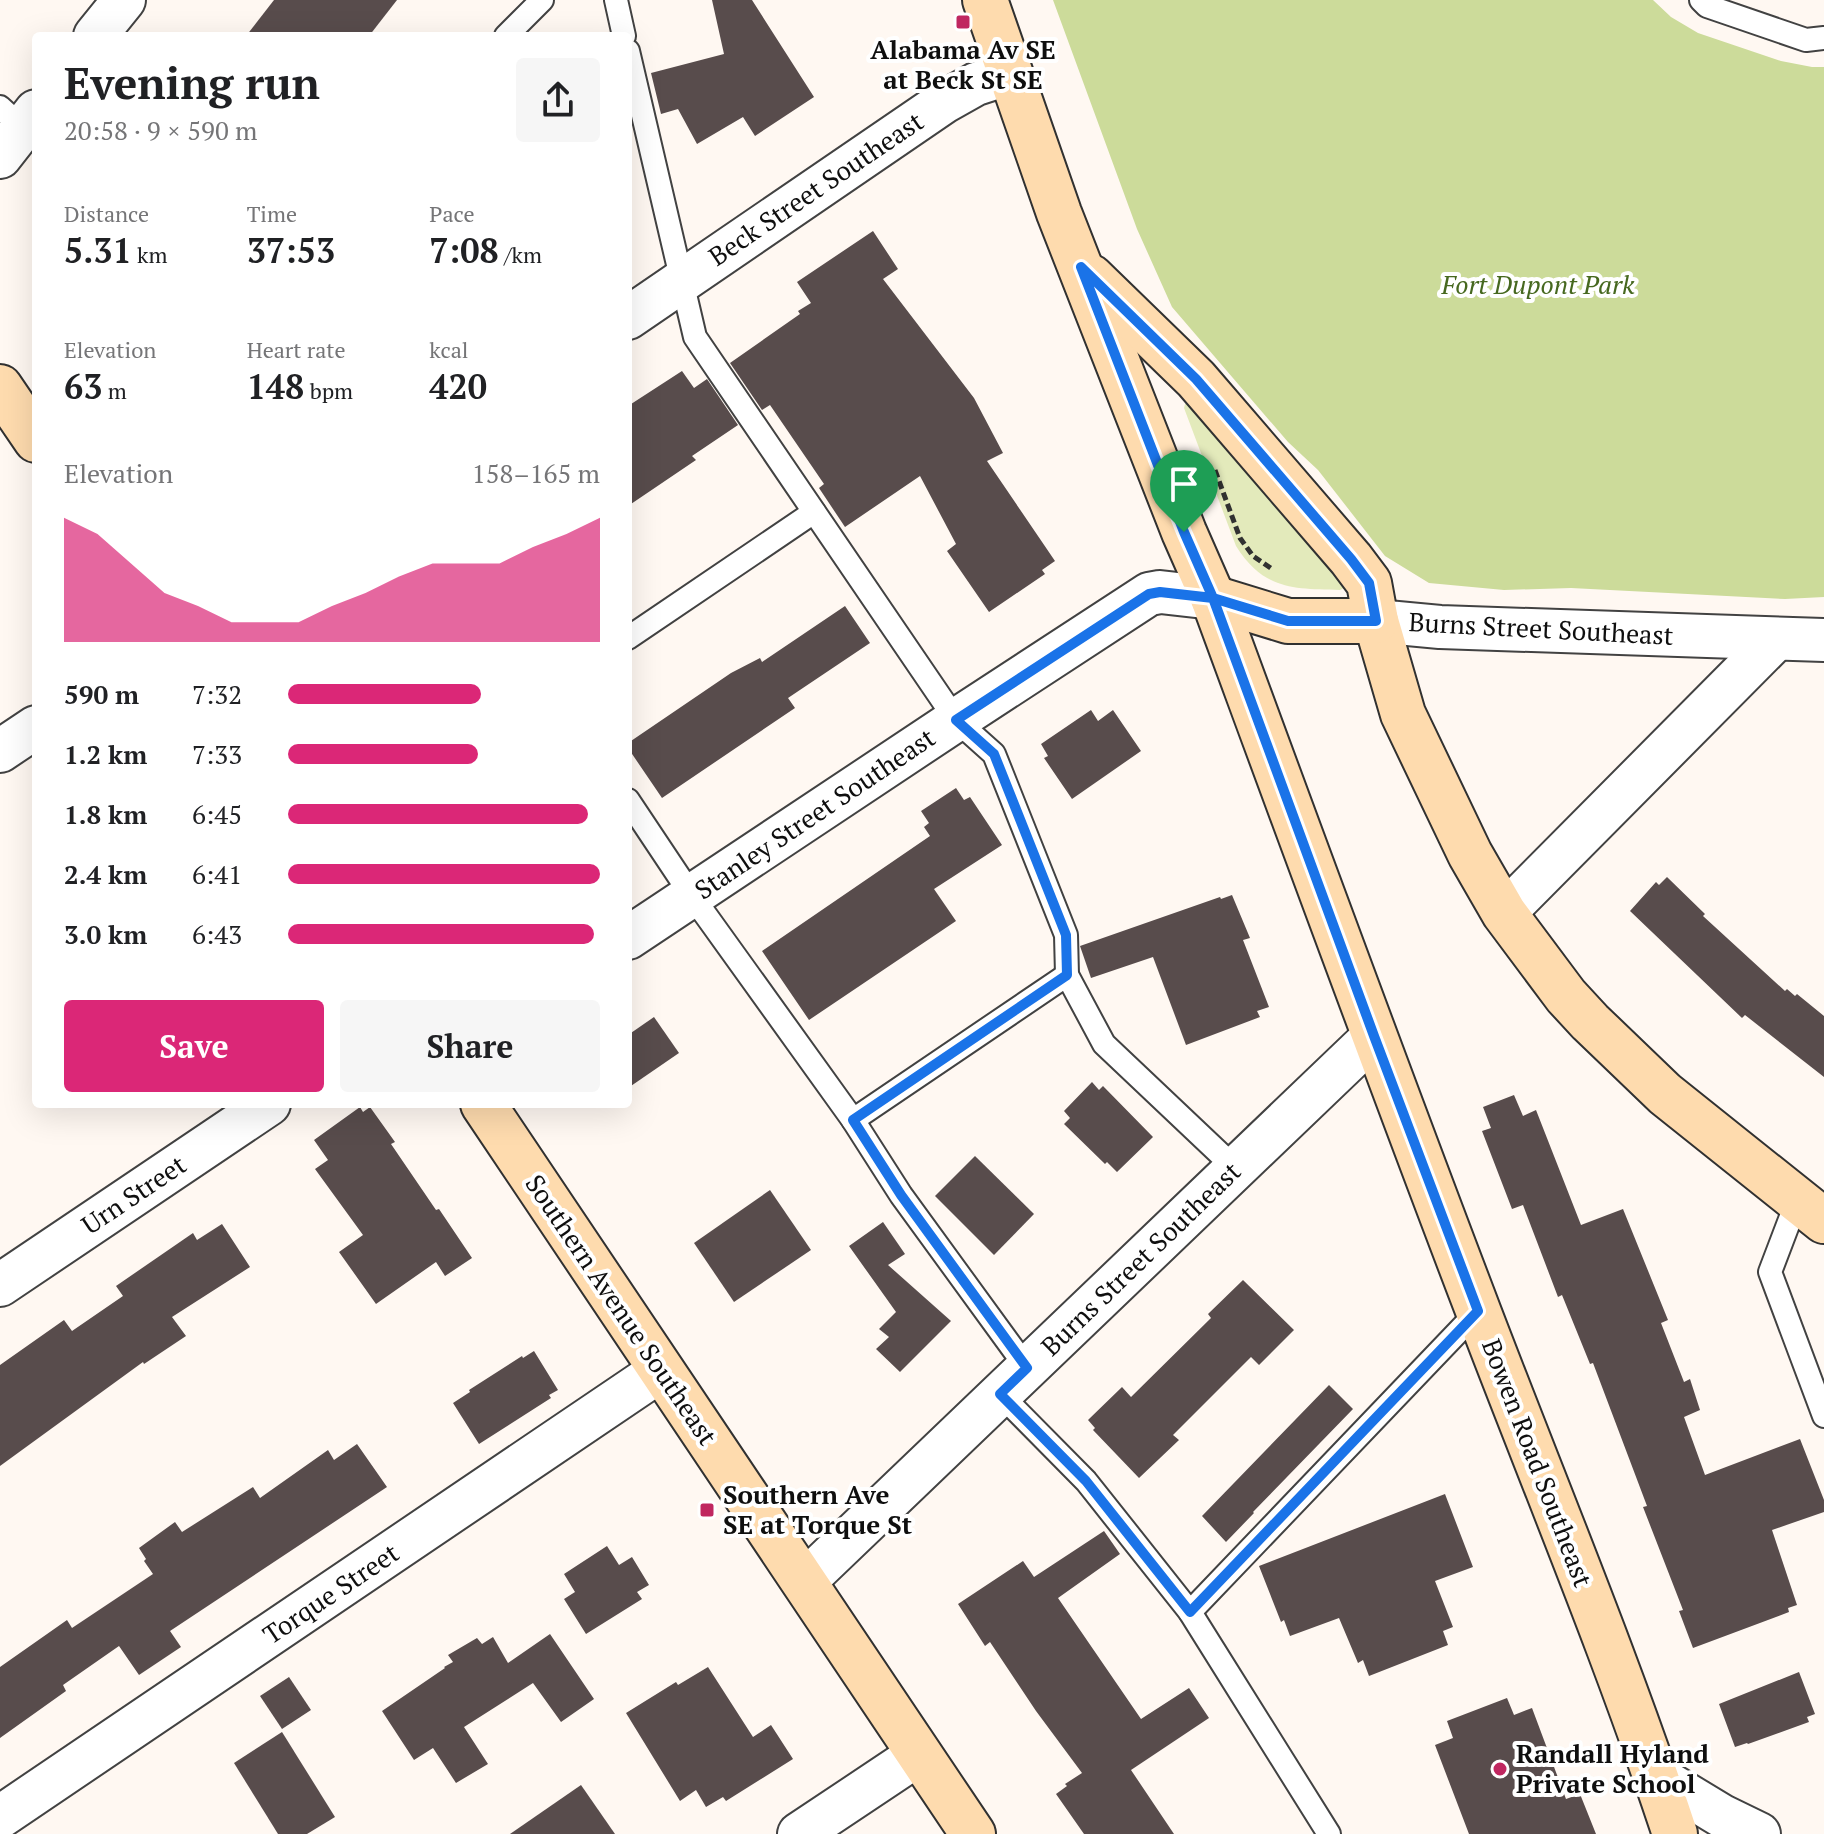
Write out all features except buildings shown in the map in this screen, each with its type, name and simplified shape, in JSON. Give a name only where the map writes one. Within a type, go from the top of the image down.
[{"type":"street","points":[[98,32],[124,0]]},
{"type":"street","name":"Bowen Road Southeast","points":[[985,0],[1059,213],[1184,532],[1213,598],[1374,1036],[1656,1776],[1675,1834]]},
{"type":"street","name":"Beck Street Southeast","points":[[632,315],[959,92],[1010,73]]},
{"type":"street","points":[[1081,267],[1196,379],[1369,583],[1376,621],[1403,714],[1470,854],[1504,913],[1566,996],[1665,1094],[1810,1211]]},
{"type":"street","points":[[0,387],[32,434]]},
{"type":"street","name":"Stanley Street Southeast","points":[[632,935],[1149,594],[1160,592],[1213,598]]},
{"type":"street","name":"Burns Street Southeast","points":[[1213,598],[1288,621],[1376,621],[1440,627],[1824,640]]},
{"type":"street","points":[[1504,913],[1776,639]]},
{"type":"street","points":[[0,751],[32,730]]},
{"type":"street","name":"Burns Street Southeast","points":[[804,1582],[1374,1036]]},
{"type":"street","name":"Urn Street","points":[[0,1285],[263,1108]]},
{"type":"street","name":"Southern Avenue Southeast","points":[[486,1108],[973,1834]]},
{"type":"street","name":"Torque Street","points":[[0,1817],[661,1370]]},
{"type":"street","points":[[799,1834],[919,1754]]},
{"type":"street","points":[[1656,1776],[1722,1816],[1759,1834]]},
{"type":"lane","points":[[510,32],[542,0]]},
{"type":"lane","points":[[616,0],[623,32]]},
{"type":"lane","points":[[1701,0],[1707,6],[1806,40],[1824,38]]},
{"type":"lane","points":[[632,68],[695,337],[956,720],[994,754],[1066,935],[1067,975],[1104,1044],[1235,1168]]},
{"type":"lane","points":[[632,635],[814,512]]},
{"type":"lane","points":[[632,806],[692,896],[853,1120],[1014,1381],[1086,1481],[1190,1612],[1329,1834]]},
{"type":"lane","points":[[853,1120],[1067,975]]},
{"type":"lane","points":[[1810,1211],[1770,1272],[1824,1416]]},
{"type":"lane","points":[[1190,1612],[1478,1311]]},
{"type":"path","points":[[1215,470],[1240,538],[1253,556],[1275,571]]},
{"type":"green space","name":"Fort Dupont Park","points":[[1053,0],[1653,0],[1671,17],[1698,33],[1781,61],[1824,67],[1824,597],[1785,599],[1571,588],[1504,590],[1429,583],[1385,556],[1318,470],[1288,442],[1172,307],[1137,229]]},
{"type":"green space","points":[[1190,401],[1341,577],[1344,588],[1308,589],[1281,584],[1257,571],[1247,560],[1236,546],[1184,408]]},
{"type":"place","name":"Alabama Av SE at Beck St SE","points":[[963,22]]},
{"type":"place","name":"Southern Ave SE at Torque St","points":[[707,1510]]},
{"type":"place","name":"Randall Hyland Private School","points":[[1500,1769]]},
{"type":"route","points":[[1184,532],[1081,267],[1196,379],[1369,583],[1376,621],[1288,621],[1213,598],[1478,1311],[1190,1612],[1086,1481],[1000,1394],[1027,1368],[901,1195],[853,1120],[1067,975],[1066,935],[994,754],[956,720],[1149,594],[1160,592],[1213,598],[1184,532]]}]
